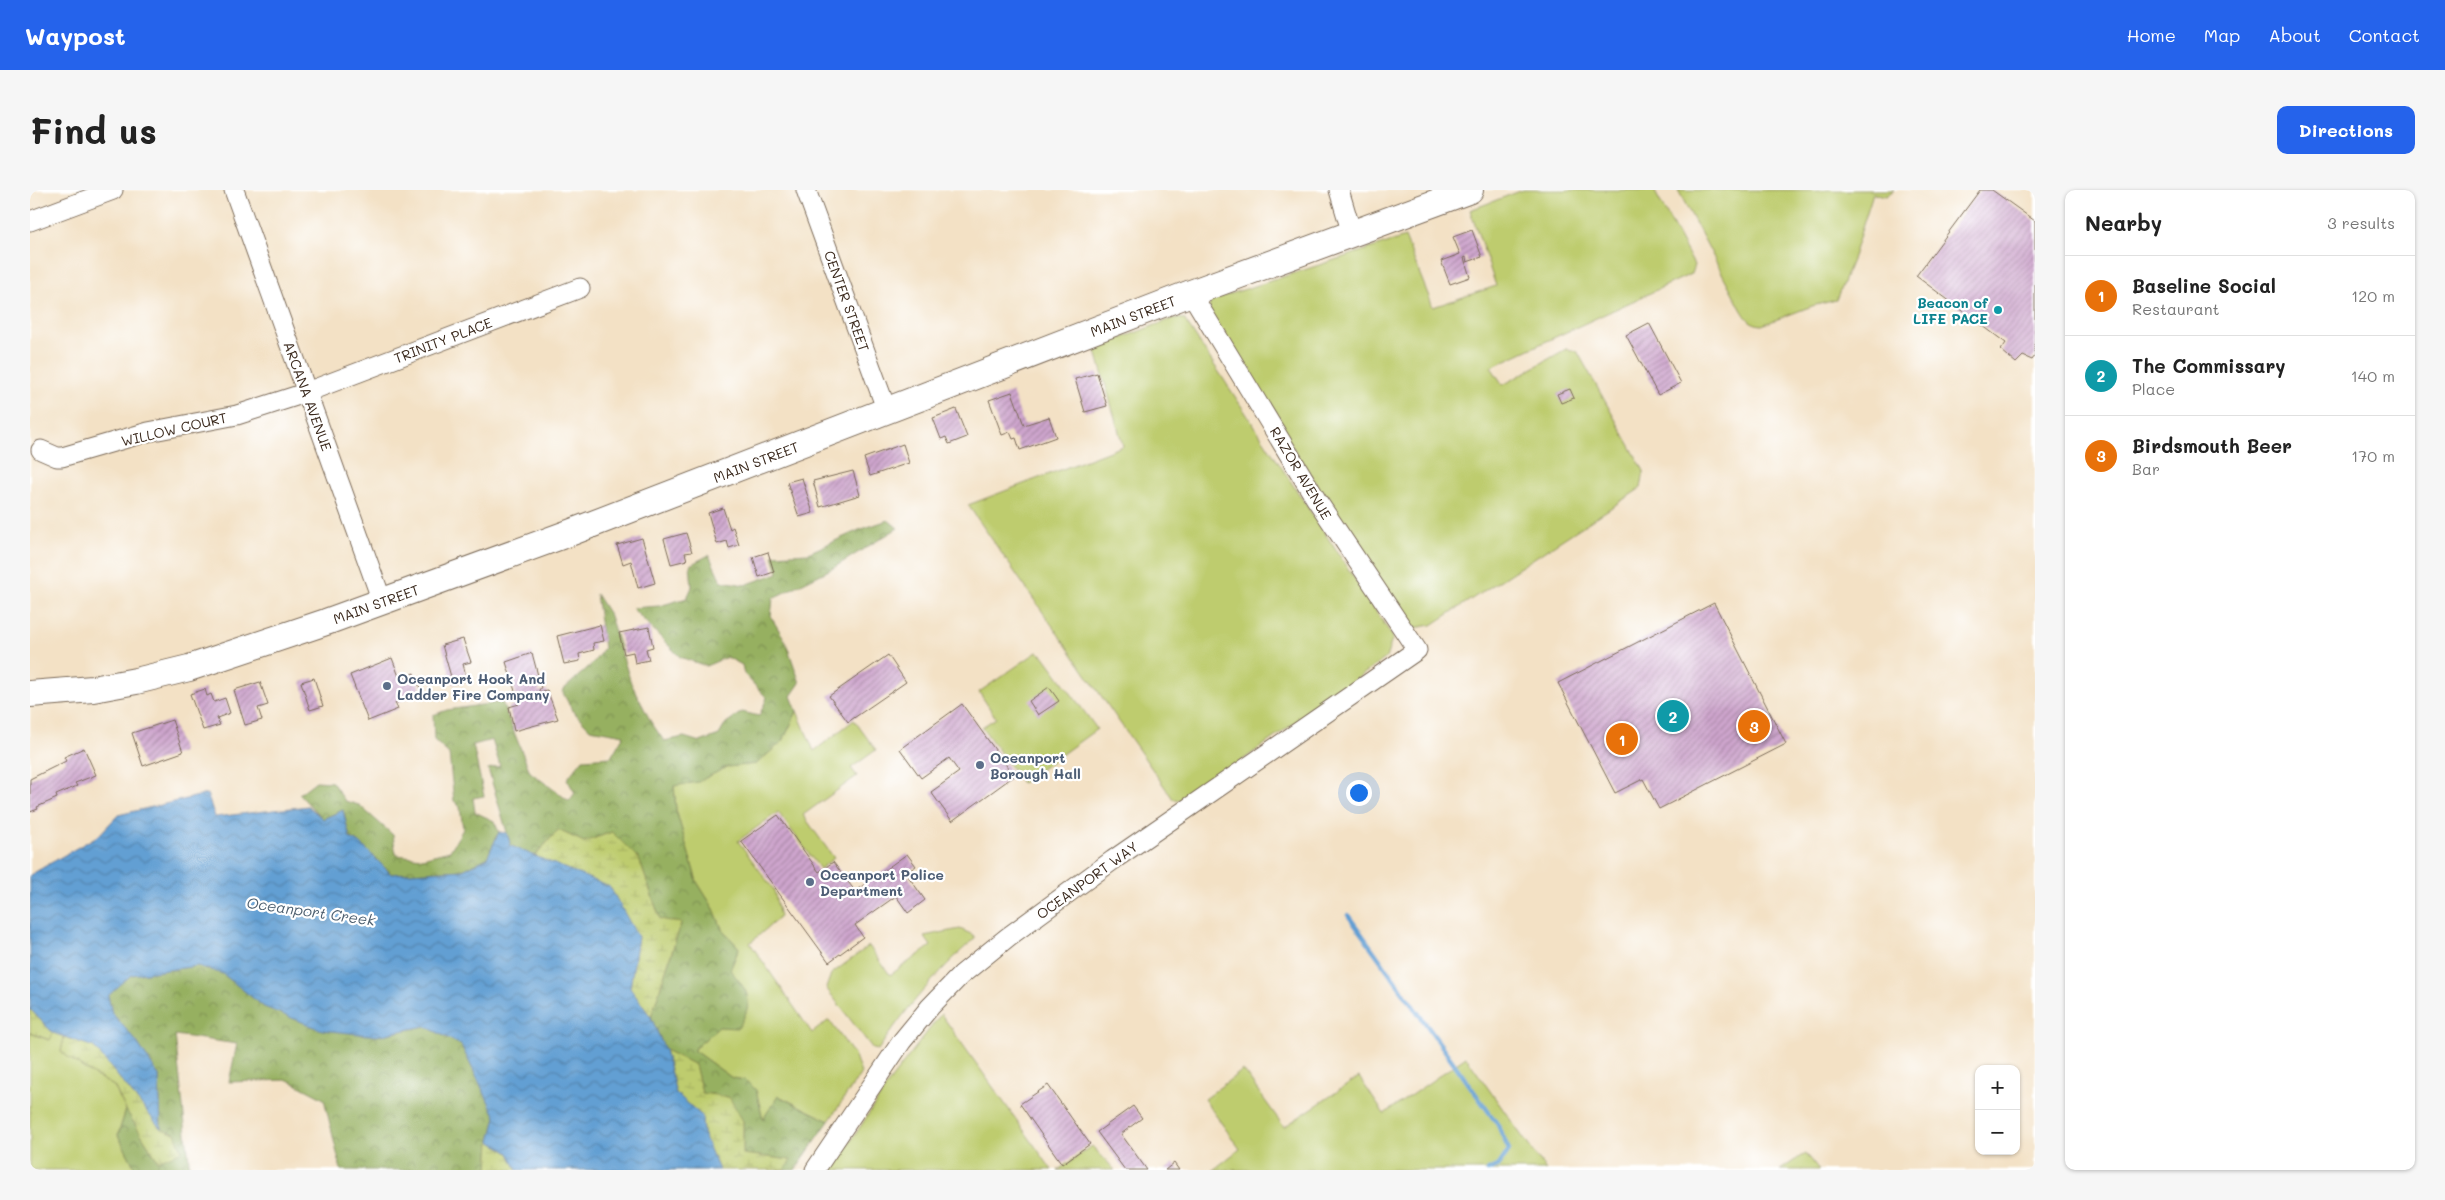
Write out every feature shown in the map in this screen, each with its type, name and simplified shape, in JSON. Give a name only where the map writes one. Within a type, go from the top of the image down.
[{"type":"street","points":[[30,221],[113,190]]},
{"type":"street","name":"ARCANA AVENUE","points":[[234,190],[382,601]]},
{"type":"street","name":"CENTER STREET","points":[[806,190],[887,411]]},
{"type":"street","points":[[1339,190],[1352,234]]},
{"type":"street","name":"MAIN STREET","points":[[30,694],[93,689],[136,681],[189,668],[326,622],[572,532],[1191,293],[1470,190]]},
{"type":"street","name":"TRINITY PLACE","points":[[306,391],[580,288]]},
{"type":"street","name":"RAZOR AVENUE","points":[[1191,293],[1316,500],[1417,650]]},
{"type":"street","name":"WILLOW COURT","points":[[41,450],[56,457],[62,457],[148,432],[237,414],[299,395],[306,391]]},
{"type":"street","name":"OCEANPORT WAY","points":[[815,1170],[902,1041],[930,1007],[961,975],[1008,937],[1106,866],[1417,650]]},
{"type":"green space","points":[[1523,190],[1654,190],[1694,265],[1691,274],[1491,367],[1503,385],[1566,349],[1577,351],[1644,471],[1641,488],[1432,625],[1414,628],[1407,623],[1208,317],[1210,303],[1215,299],[1405,237],[1433,307],[1496,286],[1470,210]]},
{"type":"green space","points":[[1678,190],[1894,190],[1886,196],[1873,193],[1852,260],[1836,300],[1812,306],[1762,325],[1752,322],[1743,313]]},
{"type":"green space","points":[[1174,318],[1184,319],[1393,637],[1386,658],[1185,801],[1173,799],[968,505],[1123,446],[1095,348]]},
{"type":"green space","points":[[888,520],[898,528],[833,568],[773,598],[771,617],[785,640],[800,683],[791,696],[797,711],[783,741],[756,764],[727,767],[698,782],[674,786],[676,810],[697,882],[714,909],[722,929],[739,948],[730,970],[742,985],[748,997],[747,1011],[738,1028],[719,1027],[693,1050],[732,1078],[745,1080],[756,1090],[763,1119],[778,1096],[829,1121],[795,1170],[784,1170],[790,1160],[743,1154],[743,1121],[702,1093],[695,1065],[665,1050],[651,1017],[681,924],[660,919],[639,859],[612,832],[584,842],[558,830],[535,856],[511,846],[488,769],[500,766],[492,740],[473,745],[484,796],[473,798],[475,812],[494,821],[499,832],[487,858],[463,870],[391,874],[360,843],[350,838],[343,810],[323,819],[299,794],[316,781],[332,782],[345,801],[359,805],[393,835],[396,855],[422,858],[450,851],[463,829],[460,807],[454,801],[449,754],[434,740],[433,715],[447,710],[502,702],[530,772],[569,801],[575,793],[567,779],[583,759],[611,757],[624,735],[590,729],[572,710],[562,691],[593,663],[604,648],[596,594],[610,616],[631,683],[651,722],[664,741],[684,737],[700,742],[719,735],[726,723],[742,712],[759,716],[767,698],[744,674],[742,665],[727,657],[706,666],[680,657],[632,608],[659,606],[687,598],[692,587],[690,565],[709,555],[721,581],[745,585],[778,573],[773,555],[808,553],[859,530]]},
{"type":"green space","points":[[1037,652],[1043,655],[1097,729],[1022,783],[982,727],[996,718],[979,692]]},
{"type":"green space","points":[[797,711],[814,751],[854,720],[876,750],[851,768],[857,776],[803,815],[834,858],[820,869],[778,812],[738,841],[774,890],[780,917],[750,943],[812,1033],[829,1020],[855,1056],[861,1073],[829,1121],[779,1096],[763,1120],[745,1080],[732,1078],[693,1050],[719,1027],[730,970],[739,948],[722,929],[714,909],[697,882],[676,810],[674,785],[698,781],[727,767],[756,764],[783,741]]},
{"type":"green space","points":[[558,830],[584,842],[612,832],[639,859],[660,919],[681,923],[651,1017],[630,988],[638,937],[535,856]]},
{"type":"green space","points":[[960,929],[973,935],[975,938],[923,991],[878,1050],[873,1049],[826,988],[831,974],[869,946],[890,975],[931,946],[924,936]]},
{"type":"green space","points":[[198,966],[223,974],[264,1007],[377,1036],[425,1026],[461,1045],[496,1117],[490,1141],[488,1170],[341,1170],[324,1099],[288,1080],[229,1082],[237,1044],[175,1035],[190,1170],[136,1170],[118,1135],[126,1110],[158,1161],[161,1129],[159,1076],[137,1042],[112,1013],[108,995],[131,975]]},
{"type":"green space","points":[[30,1009],[53,1033],[50,1040],[30,1033]]},
{"type":"green space","points":[[941,1014],[1052,1170],[832,1170],[892,1078]]},
{"type":"green space","points":[[30,1033],[49,1040],[53,1033],[64,1037],[62,1052],[89,1072],[114,1086],[126,1110],[118,1135],[136,1170],[30,1170]]},
{"type":"green space","points":[[64,1037],[94,1047],[161,1129],[175,1133],[182,1151],[158,1161],[126,1110],[114,1086],[89,1072],[61,1052]]},
{"type":"green space","points":[[665,1050],[695,1065],[702,1093],[729,1097],[743,1121],[743,1154],[791,1160],[784,1170],[719,1170],[703,1133],[702,1116],[676,1093]]},
{"type":"green space","points":[[1466,1057],[1546,1170],[1213,1170],[1240,1149],[1204,1099],[1243,1070],[1284,1127],[1359,1077],[1384,1114]]},
{"type":"green space","points":[[490,1141],[509,1153],[517,1170],[488,1170]]},
{"type":"green space","points":[[1092,1146],[1115,1170],[1058,1170]]},
{"type":"green space","points":[[1806,1153],[1819,1170],[1780,1170]]},
{"type":"water","name":"Oceanport Creek","points":[[207,794],[215,817],[308,806],[323,819],[343,810],[350,838],[360,843],[391,874],[463,870],[487,858],[499,832],[507,833],[511,846],[610,887],[638,937],[630,988],[651,1017],[665,1050],[676,1093],[702,1116],[703,1133],[719,1170],[517,1170],[509,1153],[490,1141],[496,1117],[461,1045],[425,1026],[377,1036],[322,1030],[264,1007],[223,974],[198,966],[131,975],[108,996],[112,1013],[137,1042],[159,1076],[161,1129],[94,1047],[53,1033],[30,1009],[30,875],[99,835],[118,815]]},
{"type":"building","name":"Beacon of LIFE PACE","points":[[1980,190],[1992,190],[2035,221],[2035,356],[2032,360],[2023,356],[2016,363],[2001,350],[2006,343],[1916,276]]},
{"type":"building","points":[[1472,230],[1482,257],[1467,262],[1466,257],[1464,258],[1470,277],[1450,284],[1441,261],[1460,254],[1453,237]]},
{"type":"building","points":[[1649,323],[1681,383],[1658,395],[1626,335]]},
{"type":"building","points":[[1097,373],[1107,406],[1085,412],[1075,379]]},
{"type":"building","points":[[1570,389],[1574,398],[1561,403],[1557,394]]},
{"type":"building","points":[[1012,392],[1024,425],[1049,417],[1056,437],[1020,450],[1016,438],[1013,439],[1010,432],[1002,435],[989,400]]},
{"type":"building","points":[[956,409],[967,437],[949,444],[946,437],[941,439],[933,418]]},
{"type":"building","points":[[903,444],[909,463],[870,476],[864,458]]},
{"type":"building","points":[[853,471],[860,495],[820,507],[813,481]]},
{"type":"building","points":[[802,478],[813,513],[799,517],[787,482]]},
{"type":"building","points":[[723,508],[730,529],[733,527],[739,545],[729,548],[727,541],[717,544],[708,513]]},
{"type":"building","points":[[686,533],[692,552],[685,553],[687,560],[671,564],[664,539]]},
{"type":"building","points":[[642,538],[655,583],[638,588],[631,561],[623,564],[617,545]]},
{"type":"building","points":[[768,552],[774,572],[759,577],[753,557]]},
{"type":"building","points":[[1714,603],[1786,744],[1659,809],[1643,779],[1615,793],[1558,683]]},
{"type":"building","points":[[600,625],[604,641],[593,643],[594,650],[579,654],[580,661],[564,664],[557,636]]},
{"type":"building","points":[[649,627],[653,647],[646,649],[649,660],[635,663],[633,652],[624,654],[619,633]]},
{"type":"building","points":[[463,639],[471,662],[463,664],[467,680],[453,684],[442,645]]},
{"type":"building","points":[[532,653],[541,687],[538,692],[547,690],[558,719],[514,731],[509,707],[519,704],[506,662]]},
{"type":"building","points":[[888,655],[906,682],[848,722],[829,696]]},
{"type":"building","name":"Oceanport Hook And Ladder Fire Company","points":[[392,658],[400,679],[414,673],[422,693],[395,703],[398,709],[368,721],[350,675]]},
{"type":"building","points":[[314,678],[323,706],[310,710],[301,682]]},
{"type":"building","points":[[260,682],[268,705],[258,708],[262,720],[245,725],[234,690]]},
{"type":"building","points":[[1049,687],[1059,701],[1038,715],[1029,701]]},
{"type":"building","points":[[205,689],[207,696],[211,694],[214,702],[225,698],[230,713],[217,718],[220,725],[203,730],[190,694]]},
{"type":"building","name":"Oceanport Borough Hall","points":[[962,704],[1014,776],[952,821],[931,792],[959,772],[949,758],[921,778],[900,749]]},
{"type":"building","points":[[172,720],[183,752],[143,766],[132,733]]},
{"type":"building","points":[[84,748],[96,775],[75,783],[77,786],[56,795],[57,798],[30,812],[30,779],[66,761],[64,757]]},
{"type":"building","name":"Oceanport Police Department","points":[[778,815],[819,872],[833,862],[855,891],[907,854],[916,866],[906,873],[925,900],[908,913],[896,896],[855,925],[863,937],[829,962],[741,841]]},
{"type":"building","points":[[1048,1085],[1090,1144],[1062,1164],[1020,1104]]},
{"type":"building","points":[[1133,1106],[1142,1118],[1121,1134],[1147,1170],[1125,1170],[1097,1132]]},
{"type":"building","points":[[1174,1163],[1179,1170],[1165,1170]]},
{"type":"waterway","points":[[1348,915],[1498,1125],[1509,1150],[1499,1165],[1488,1170]]},
{"type":"place","name":"Beacon of LIFE PACE","points":[[1998,310]]},
{"type":"place","name":"Oceanport Hook And Ladder Fire Company","points":[[387,686]]},
{"type":"place","name":"The Commissary","points":[[1673,716]]},
{"type":"place","name":"Birdsmouth Beer","points":[[1754,726]]},
{"type":"place","name":"Baseline Social","points":[[1622,739]]},
{"type":"place","name":"Oceanport Borough Hall","points":[[980,765]]},
{"type":"place","name":"Oceanport Police Department","points":[[810,882]]}]
